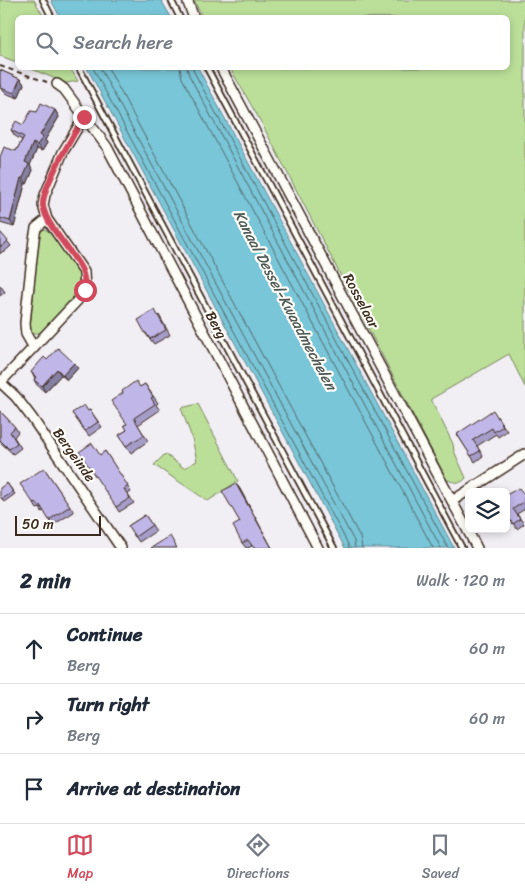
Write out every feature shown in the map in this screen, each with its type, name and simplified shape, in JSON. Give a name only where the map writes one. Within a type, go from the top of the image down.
[{"type":"street","points":[[187,0],[193,15]]},
{"type":"street","name":"Rosselaar","points":[[222,70],[477,548]]},
{"type":"street","name":"Berg","points":[[57,84],[64,88],[107,147],[318,548]]},
{"type":"street","points":[[0,383],[77,301],[85,290],[84,272],[47,219],[43,205],[45,195],[63,152],[84,117]]},
{"type":"street","points":[[34,348],[26,334],[25,323],[30,269],[36,228],[47,219]]},
{"type":"street","name":"Bergeinde","points":[[0,383],[16,397],[32,418],[120,548]]},
{"type":"street","points":[[452,501],[525,454]]},
{"type":"lane","points":[[43,0],[50,15]]},
{"type":"lane","points":[[171,0],[178,15]]},
{"type":"lane","points":[[80,70],[334,548]]},
{"type":"lane","points":[[207,70],[462,548]]},
{"type":"path","points":[[0,66],[41,81],[57,84]]},
{"type":"green space","points":[[0,0],[34,0],[43,15],[15,15],[15,61],[0,56]]},
{"type":"green space","points":[[194,0],[525,0],[525,387],[509,354],[431,399],[453,444],[454,451],[466,478],[462,482],[447,480],[262,124],[231,70],[510,70],[510,15],[201,15]]},
{"type":"green space","points":[[34,70],[71,70],[78,81],[66,83]]},
{"type":"green space","points":[[43,229],[49,231],[79,272],[79,292],[42,333],[32,333],[30,327],[39,235]]},
{"type":"green space","points":[[198,404],[238,481],[208,501],[154,465],[165,454],[184,468],[197,461],[192,438],[181,408]]},
{"type":"water","points":[[51,0],[161,0],[170,15],[59,15]]},
{"type":"water","name":"Kanaal Dessel-Kwaadmechelen","points":[[88,70],[199,70],[454,548],[345,548]]},
{"type":"building","points":[[0,70],[20,79],[14,93],[1,88]]},
{"type":"building","points":[[41,103],[55,110],[40,135],[43,137],[37,145],[33,143],[25,162],[29,164],[23,178],[21,178],[10,221],[0,218],[0,157],[4,147],[16,151],[24,137],[11,130],[16,121],[23,125],[31,111],[37,112]]},
{"type":"building","points":[[0,232],[8,241],[1,247],[0,246]]},
{"type":"building","points":[[155,310],[166,330],[150,339],[138,320]]},
{"type":"building","points":[[58,348],[74,363],[63,375],[57,369],[42,386],[34,380],[36,377],[31,372],[44,357],[47,360]]},
{"type":"building","points":[[136,381],[140,387],[145,384],[155,404],[134,418],[144,435],[126,446],[119,435],[127,430],[124,425],[127,424],[111,401]]},
{"type":"building","points":[[84,405],[98,422],[85,431],[72,413]]},
{"type":"building","points":[[493,410],[503,426],[494,432],[492,428],[473,440],[480,451],[471,456],[457,434]]},
{"type":"building","points":[[0,411],[15,427],[10,432],[17,443],[9,449],[0,440]]},
{"type":"building","points":[[92,443],[100,455],[105,451],[128,486],[124,489],[130,498],[116,507],[79,452]]},
{"type":"building","points":[[44,468],[70,506],[49,520],[40,505],[36,502],[34,504],[20,484]]},
{"type":"building","points":[[7,483],[13,492],[2,499],[0,488]]},
{"type":"building","points":[[236,484],[272,548],[254,548],[248,540],[242,543],[233,526],[240,522],[222,491]]},
{"type":"building","points":[[519,488],[525,496],[523,499],[525,501],[513,509],[520,519],[513,524],[510,520],[510,493]]},
{"type":"building","points":[[145,515],[152,525],[135,537],[128,526]]},
{"type":"building","points":[[170,536],[177,548],[151,548]]},
{"type":"route","points":[[84,117],[63,152],[45,195],[43,205],[47,219],[84,272],[85,290]]}]
